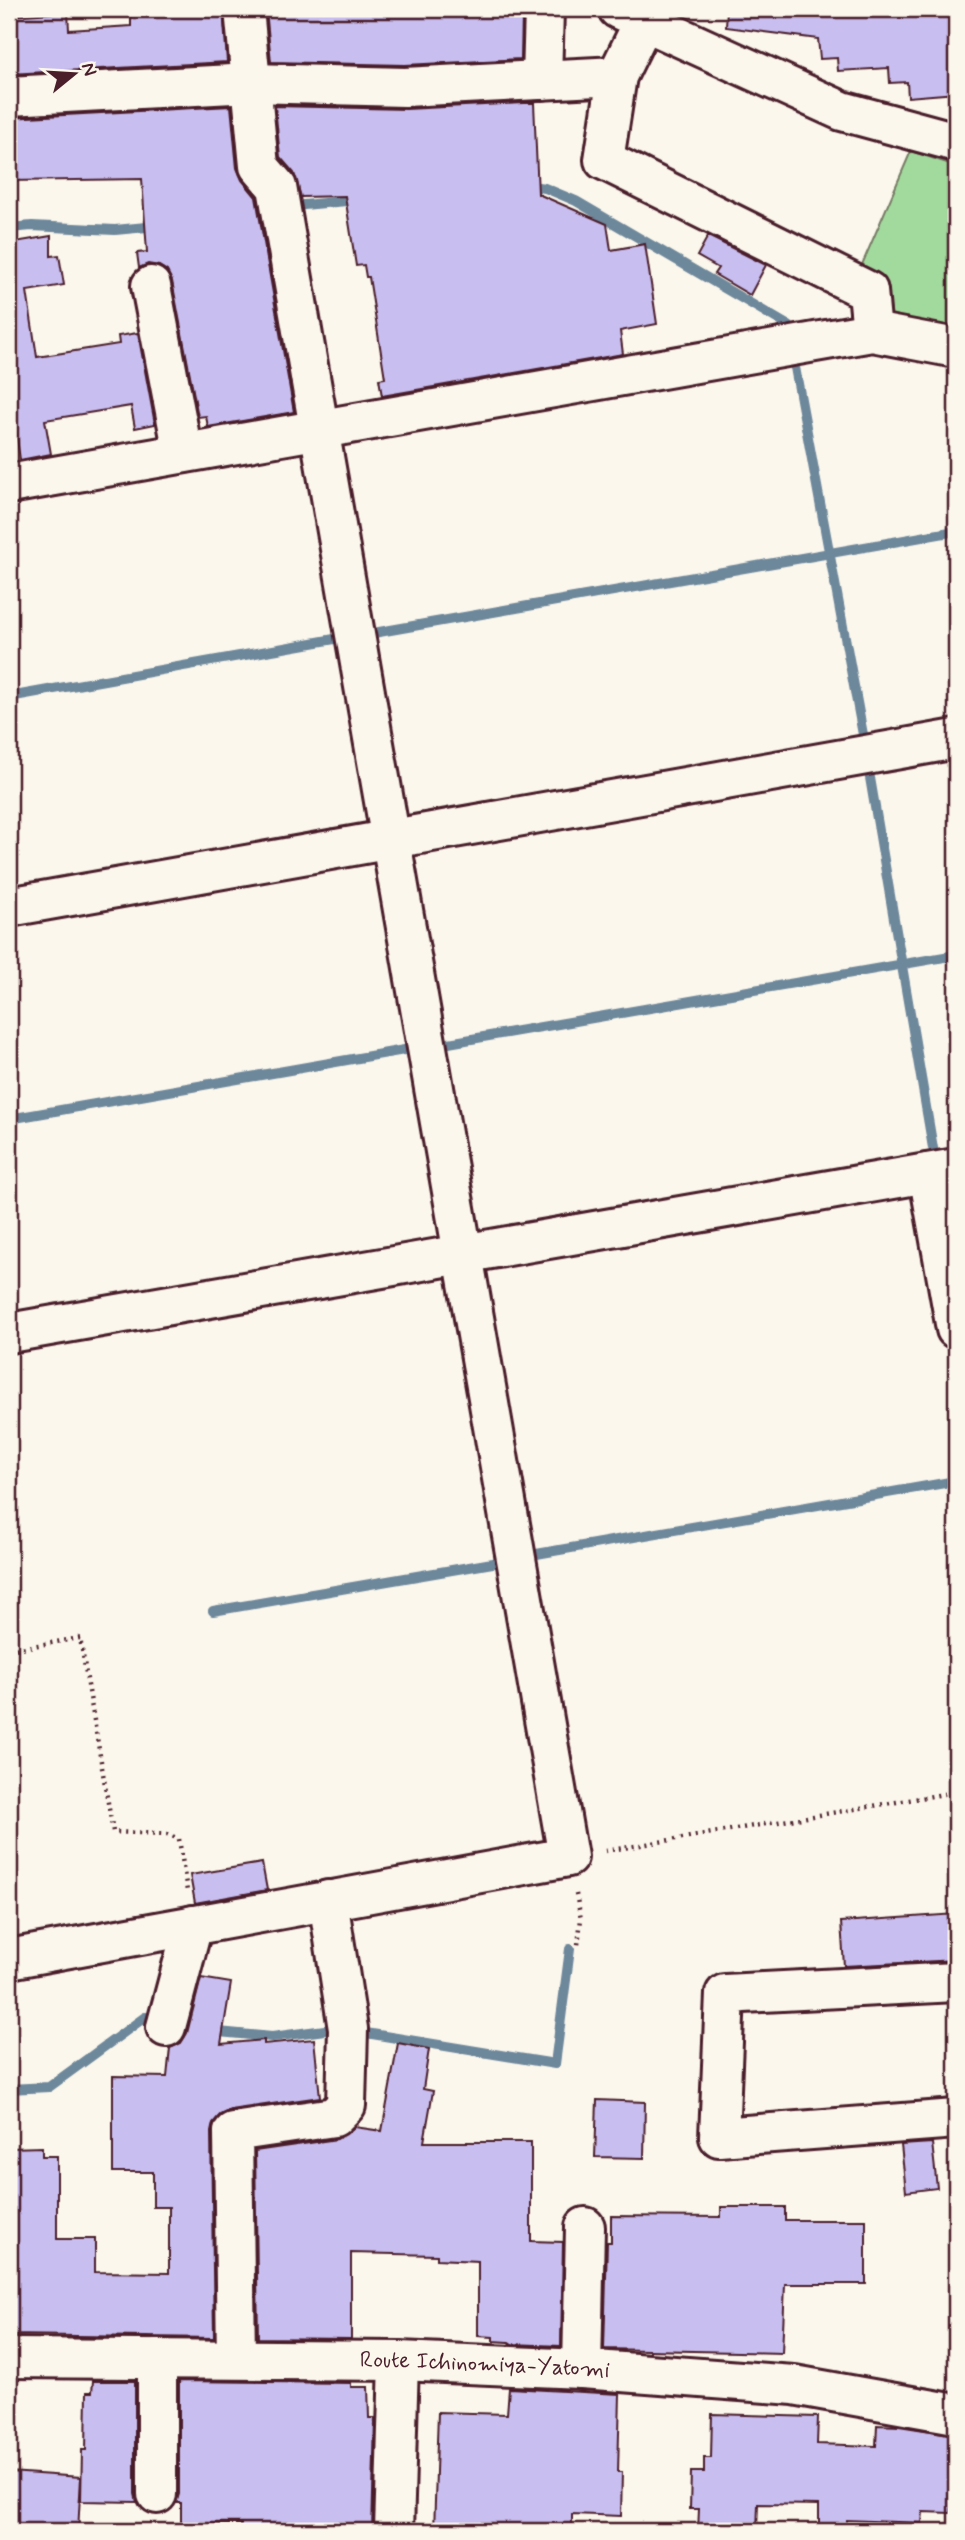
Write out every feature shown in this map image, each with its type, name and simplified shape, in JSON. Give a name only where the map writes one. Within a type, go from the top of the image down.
[{"type":"street","points":[[9,1959],[568,1857],[277,187],[260,166],[244,9]]},
{"type":"street","points":[[542,80],[544,9]]},
{"type":"street","points":[[872,332],[868,291],[604,160],[617,76],[631,14],[842,111],[956,142]]},
{"type":"street","points":[[9,96],[251,83],[405,87],[617,76]]},
{"type":"street","points":[[151,286],[183,453]]},
{"type":"street","points":[[9,484],[872,332],[956,348]]},
{"type":"street","points":[[9,907],[956,739]]},
{"type":"street","points":[[9,1333],[942,1171],[956,1329]]},
{"type":"street","points":[[236,2359],[233,2132],[334,2117],[346,2105],[348,2029],[328,1900]]},
{"type":"street","points":[[166,2027],[192,1925]]},
{"type":"street","points":[[956,1982],[725,1994],[719,2137],[956,2119]]},
{"type":"street","points":[[582,2369],[585,2227]]},
{"type":"street","name":"Route Ichinomiya-Yatomi","points":[[9,2358],[399,2361],[582,2369],[794,2385],[956,2414]]},
{"type":"street","points":[[157,2358],[157,2494]]},
{"type":"street","points":[[394,2531],[399,2361]]},
{"type":"path","points":[[9,1650],[80,1638],[113,1832],[167,1835],[178,1839],[192,1925]]},
{"type":"path","points":[[578,1945],[581,1919],[568,1857],[956,1792]]},
{"type":"green space","points":[[911,151],[956,166],[956,340],[887,317],[886,296],[879,275],[861,267]]},
{"type":"building","points":[[191,9],[223,9],[227,62],[9,74],[9,16],[68,12],[69,30],[131,26],[131,16],[191,12]]},
{"type":"building","points":[[266,9],[466,9],[466,14],[522,14],[521,59],[405,65],[271,62]]},
{"type":"building","points":[[727,9],[956,9],[956,93],[908,97],[907,82],[890,83],[889,68],[838,71],[837,58],[820,59],[818,39],[726,27]]},
{"type":"building","points":[[534,103],[538,194],[607,224],[611,250],[645,244],[657,324],[620,331],[623,354],[382,396],[379,379],[385,378],[369,277],[366,277],[364,265],[356,266],[345,196],[301,197],[294,173],[280,157],[275,106],[406,109]]},
{"type":"building","points":[[231,106],[237,168],[242,180],[256,197],[294,412],[208,427],[206,416],[198,417],[172,281],[167,271],[159,266],[148,264],[139,268],[137,253],[147,252],[142,179],[9,181],[9,118]]},
{"type":"building","points":[[51,236],[51,256],[59,255],[64,285],[27,291],[37,357],[119,344],[118,336],[138,333],[155,424],[135,428],[131,406],[45,420],[51,454],[20,460],[9,382],[9,243]]},
{"type":"building","points":[[708,236],[766,265],[750,295],[714,274],[718,268],[697,256]]},
{"type":"building","points":[[262,1863],[267,1890],[195,1903],[190,1875]]},
{"type":"building","points":[[956,1914],[956,1960],[844,1966],[841,1922]]},
{"type":"building","points":[[201,1978],[231,1983],[221,2044],[264,2040],[264,2044],[314,2039],[320,2097],[230,2110],[220,2115],[213,2123],[214,2338],[9,2335],[9,2148],[42,2147],[42,2156],[57,2156],[57,2239],[95,2239],[95,2272],[169,2273],[169,2207],[153,2207],[153,2172],[113,2172],[113,2076],[167,2077],[170,2048],[181,2043],[187,2033]]},
{"type":"building","points":[[398,2043],[429,2049],[423,2089],[433,2091],[424,2142],[531,2142],[531,2241],[563,2242],[561,2346],[512,2344],[493,2341],[493,2337],[478,2336],[478,2261],[437,2259],[437,2255],[351,2253],[351,2339],[258,2338],[255,2151],[337,2139],[355,2127],[382,2131]]},
{"type":"building","points":[[597,2100],[645,2102],[644,2158],[595,2157]]},
{"type":"building","points":[[932,2143],[937,2188],[906,2192],[901,2145]]},
{"type":"building","points":[[721,2207],[785,2207],[785,2220],[866,2220],[866,2284],[785,2284],[782,2353],[604,2349],[607,2242],[611,2242],[611,2216],[721,2217]]},
{"type":"building","points":[[93,2381],[135,2381],[137,2502],[81,2501],[82,2450],[86,2450],[87,2392],[92,2392]]},
{"type":"building","points":[[179,2381],[351,2383],[351,2387],[368,2387],[369,2418],[375,2418],[372,2531],[241,2531],[241,2524],[181,2524],[181,2503],[176,2503],[179,2494]]},
{"type":"building","points":[[509,2388],[620,2394],[618,2472],[622,2472],[621,2516],[572,2514],[572,2531],[434,2531],[438,2412],[507,2414]]},
{"type":"building","points":[[712,2414],[818,2417],[817,2444],[876,2446],[877,2425],[956,2435],[956,2473],[952,2473],[951,2513],[923,2512],[922,2523],[847,2520],[847,2531],[819,2531],[819,2505],[758,2504],[757,2531],[698,2531],[699,2509],[690,2509],[691,2472],[704,2472],[704,2458],[711,2458]]},
{"type":"building","points":[[9,2472],[81,2477],[78,2531],[9,2531]]},
{"type":"waterway","points":[[523,185],[545,188],[576,201],[789,326],[791,335]]},
{"type":"waterway","points":[[293,206],[357,200]]},
{"type":"waterway","points":[[9,228],[32,226],[115,230],[157,226]]},
{"type":"waterway","points":[[794,362],[864,740]]},
{"type":"waterway","points":[[362,635],[956,531]]},
{"type":"waterway","points":[[9,697],[340,638]]},
{"type":"waterway","points":[[868,766],[933,1148]]},
{"type":"waterway","points":[[437,1045],[956,955]]},
{"type":"waterway","points":[[9,1119],[410,1049]]},
{"type":"waterway","points":[[525,1556],[956,1481]]},
{"type":"waterway","points":[[213,1611],[510,1560]]},
{"type":"waterway","points":[[360,2032],[555,2064],[570,1949]]},
{"type":"waterway","points":[[9,2089],[49,2087],[145,2017],[162,2019]]},
{"type":"waterway","points":[[176,2028],[272,2037],[340,2028]]}]
